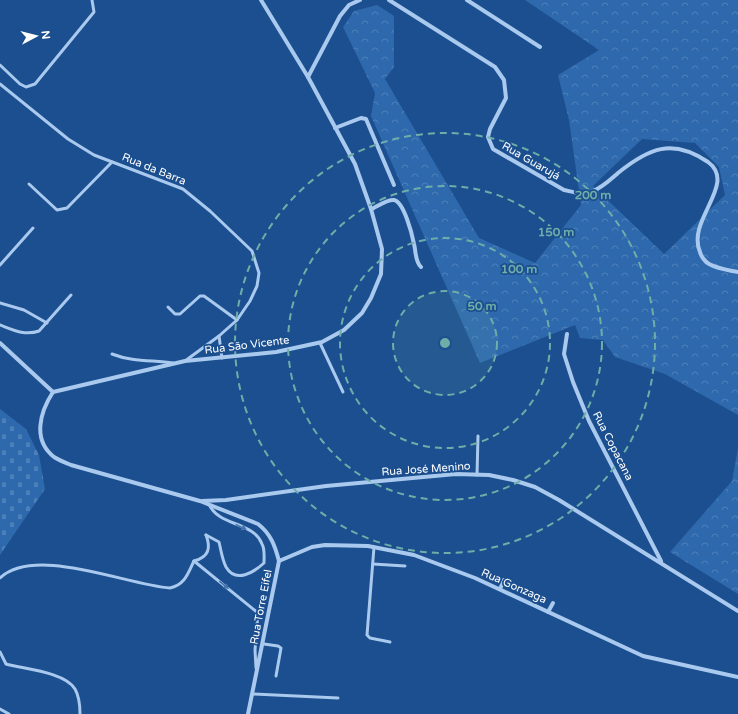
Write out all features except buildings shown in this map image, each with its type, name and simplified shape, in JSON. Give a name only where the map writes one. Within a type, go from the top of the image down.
[{"type":"street","name":"Rua São Vicente","points":[[53,392],[174,363],[276,352],[320,343],[344,330],[362,313],[371,298],[381,274],[382,249],[371,209],[355,164],[308,77],[261,0]]},
{"type":"street","points":[[308,77],[340,16],[349,5],[360,0]]},
{"type":"street","name":"Rua Guarujá","points":[[389,0],[495,67],[504,80],[506,98],[490,129],[488,137],[494,149],[564,190],[577,193],[590,192],[600,188],[633,161],[649,151],[668,147],[682,148],[696,154],[710,163],[718,175],[719,185],[696,234],[697,244],[700,254],[707,263],[738,272]]},
{"type":"street","points":[[467,0],[540,47]]},
{"type":"street","points":[[335,128],[361,118],[366,119],[394,185]]},
{"type":"street","points":[[371,209],[389,200],[396,201],[402,205],[414,240],[417,263],[420,267]]},
{"type":"street","name":"Rua Copacana","points":[[566,334],[564,354],[573,382],[589,421],[662,562]]},
{"type":"street","points":[[0,343],[53,392],[45,404],[39,426],[42,442],[54,457],[71,465],[200,501]]},
{"type":"street","name":"Rua José Menino","points":[[200,501],[226,500],[334,485],[456,474],[478,475],[513,480],[535,488],[559,500],[738,610]]},
{"type":"street","name":"Rua Torre Eifel","points":[[200,501],[258,524],[266,530],[272,541],[279,561],[264,644],[248,714]]},
{"type":"street","name":"Rua Gonzaga","points":[[279,561],[312,547],[326,544],[374,547],[414,555],[500,589],[642,656],[738,677]]},
{"type":"street","points":[[500,589],[504,580]]},
{"type":"street","points":[[548,612],[553,603]]},
{"type":"lane","points":[[0,65],[20,84],[26,87],[35,84],[94,12],[92,0]]},
{"type":"lane","name":"Rua da Barra","points":[[0,84],[68,139],[94,155],[183,189],[210,211],[252,251],[259,273],[257,286],[250,301],[237,320],[219,336],[185,361]]},
{"type":"lane","points":[[29,184],[57,210],[62,210],[67,208],[112,162]]},
{"type":"lane","points":[[1,263],[33,228]]},
{"type":"lane","points":[[0,325],[28,334],[39,331],[71,295]]},
{"type":"lane","points":[[168,307],[175,314],[180,314],[200,296],[204,296],[237,320]]},
{"type":"lane","points":[[0,303],[24,310],[47,323]]},
{"type":"lane","points":[[219,336],[222,358]]},
{"type":"lane","points":[[320,343],[344,392]]},
{"type":"lane","points":[[112,354],[129,360],[174,363]]},
{"type":"lane","points":[[478,436],[478,475]]},
{"type":"lane","points":[[0,578],[11,571],[22,567],[66,568],[170,588],[178,586],[184,580],[194,561],[202,559],[209,550],[210,543],[206,535],[219,542],[226,566],[233,573],[248,575],[264,563],[263,548],[258,537],[250,531],[219,516],[210,506]]},
{"type":"lane","points":[[374,547],[367,635],[370,638],[390,642]]},
{"type":"lane","points":[[194,561],[258,613],[255,650],[257,670]]},
{"type":"lane","points":[[373,564],[405,566]]},
{"type":"lane","points":[[264,644],[278,646],[281,648],[276,676]]},
{"type":"lane","points":[[0,652],[6,664],[58,676],[68,682],[76,691],[80,714]]},
{"type":"lane","points":[[252,694],[338,698]]},
{"type":"lane","points":[[0,709],[9,714]]},
{"type":"green space","points":[[525,0],[738,0],[738,415],[665,374],[615,357],[603,340],[580,338],[575,325],[480,363],[371,116],[375,93],[343,27],[354,11],[377,5],[394,16],[394,67],[385,79],[479,238],[535,263],[581,205],[569,120],[558,75],[599,50]],"holes":[[[642,139],[695,143],[719,167],[725,195],[664,254],[593,186]]]},
{"type":"green space","points":[[0,409],[26,429],[39,455],[45,489],[0,555]]},
{"type":"green space","points":[[738,448],[738,594],[670,552],[732,481]]}]
